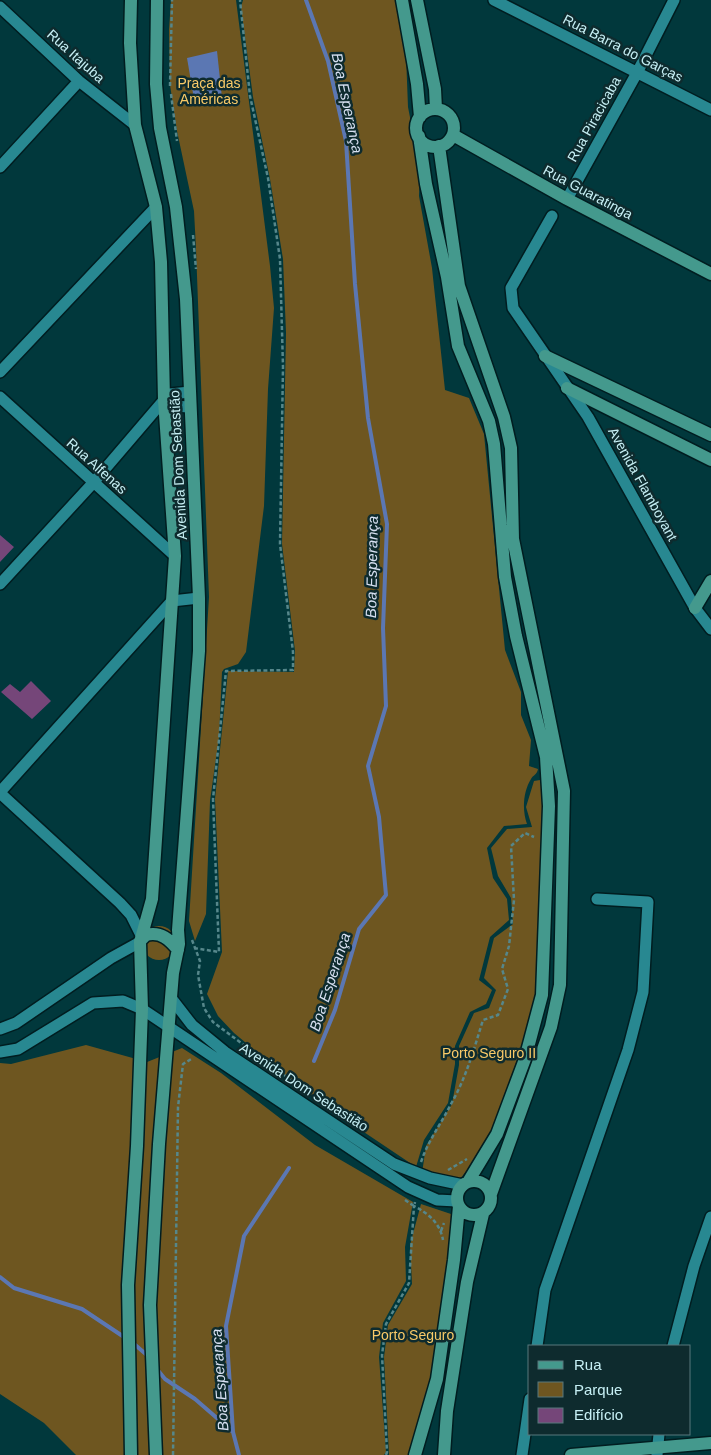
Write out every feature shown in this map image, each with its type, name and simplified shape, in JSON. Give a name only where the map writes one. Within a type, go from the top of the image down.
[{"type":"street","name":"Avenida Dom Sebastião","points":[[131,0],[130,43],[135,125],[156,207],[161,262],[164,400],[175,556],[152,899],[147,923],[141,939]]},
{"type":"street","name":"Avenida Dom Sebastião","points":[[157,0],[156,84],[160,128],[176,207],[186,299],[199,598],[199,651],[178,950],[173,973],[171,998],[192,1025],[225,1052],[394,1164],[418,1175],[465,1184]]},
{"type":"street","points":[[402,0],[417,84],[420,117],[416,130],[419,136],[426,184],[447,277],[458,346],[489,421],[494,444],[504,577],[516,636],[546,757],[549,806],[542,995],[525,1059],[497,1134],[457,1195],[454,1260],[437,1379],[415,1455]]},
{"type":"street","points":[[417,0],[435,89],[436,109]]},
{"type":"street","name":"Rua Barra do Garças","points":[[494,0],[638,71],[711,110]]},
{"type":"street","name":"Rua Piracicaba","points":[[567,199],[638,71],[674,0]]},
{"type":"street","name":"Rua Itajuba","points":[[0,6],[79,81],[135,125]]},
{"type":"street","points":[[0,167],[79,81]]},
{"type":"street","points":[[419,136],[427,144],[439,146],[449,140],[452,135],[453,121],[443,110],[436,109],[429,110],[420,117]]},
{"type":"street","name":"Rua Guaratinga","points":[[452,135],[567,199],[711,274]]},
{"type":"street","points":[[439,146],[460,286],[504,417],[511,448],[513,538],[564,791],[560,985],[551,1027],[491,1194],[490,1205],[483,1214],[467,1282],[447,1411],[444,1455]]},
{"type":"street","points":[[0,372],[156,207]]},
{"type":"street","name":"Avenida Flamboyant","points":[[552,216],[512,288],[513,308],[588,417],[695,608],[711,629]]},
{"type":"street","points":[[545,356],[711,435]]},
{"type":"street","points":[[567,388],[711,460]]},
{"type":"street","points":[[0,584],[93,483],[164,400],[170,394],[190,392]]},
{"type":"street","name":"Rua Alfenas","points":[[0,397],[175,556]]},
{"type":"street","points":[[164,400],[171,406],[190,407]]},
{"type":"street","points":[[695,608],[711,582]]},
{"type":"street","points":[[131,1455],[128,1286],[137,1146],[142,1003],[141,939],[131,916],[120,902],[0,792],[172,601],[199,598]]},
{"type":"street","points":[[537,1345],[545,1290],[628,1050],[643,992],[648,902],[597,899]]},
{"type":"street","points":[[0,1029],[16,1023],[146,935],[159,935],[171,941],[178,950]]},
{"type":"street","points":[[156,1455],[150,1305],[159,1144],[171,998]]},
{"type":"street","points":[[0,1052],[18,1049],[93,1003],[142,1003]]},
{"type":"street","name":"Avenida Dom Sebastião","points":[[142,1003],[169,1026],[417,1192],[437,1200],[456,1203]]},
{"type":"street","points":[[465,1184],[474,1181],[485,1184],[491,1194]]},
{"type":"street","points":[[456,1203],[466,1214],[472,1216],[483,1214]]},
{"type":"street","points":[[673,1345],[694,1266],[711,1217]]},
{"type":"street","points":[[522,1455],[528,1413]]},
{"type":"street","points":[[657,1451],[659,1435]]},
{"type":"street","points":[[571,1455],[657,1451],[711,1443]]},
{"type":"path","points":[[240,0],[250,96],[268,178],[280,259],[283,367],[280,544],[294,652],[292,670],[226,671],[213,799],[219,952],[194,948],[200,961],[198,975],[204,1008],[213,1022],[303,1089]]},
{"type":"path","points":[[418,1175],[426,1146],[452,1104],[470,1062],[483,1020],[498,1015],[508,989],[502,969],[509,946],[514,900],[512,846],[525,833],[534,836],[535,843]]},
{"type":"path","points":[[173,1455],[178,1107],[184,1064],[196,1056]]},
{"type":"path","points":[[440,1171],[447,1171],[469,1157]]},
{"type":"path","points":[[386,1455],[388,1452],[382,1355],[386,1324],[409,1283],[414,1206],[417,1192]]},
{"type":"path","points":[[398,1194],[430,1215],[441,1231],[445,1249]]},
{"type":"path","points":[[441,1231],[456,1203]]},
{"type":"green space","name":"Praça das Américas","points":[[171,0],[236,0],[274,308],[268,389],[264,506],[246,652],[238,664],[224,669],[222,672],[219,737],[210,801],[206,914],[195,941],[189,921],[209,597],[194,211],[177,131],[170,85],[169,30]]},
{"type":"green space","points":[[243,0],[395,0],[406,55],[408,107],[420,169],[419,196],[432,268],[445,390],[469,398],[484,434],[505,650],[521,692],[521,715],[531,740],[529,766],[538,769],[528,784],[525,795],[524,807],[527,824],[504,826],[487,848],[493,878],[507,899],[509,920],[490,937],[479,980],[492,990],[486,1004],[470,1012],[455,1046],[455,1064],[448,1103],[424,1140],[416,1167],[340,1116],[281,1072],[234,1033],[218,1016],[207,994],[222,952],[215,799],[228,671],[294,672],[295,651],[282,544],[286,333],[283,259],[270,179],[253,97],[241,7]]},
{"type":"green space","name":"Porto Seguro II","points":[[546,779],[538,994],[494,1131],[480,1155],[459,1180],[422,1173],[426,1146],[452,1104],[459,1065],[459,1046],[474,1013],[489,1008],[496,990],[484,978],[494,938],[513,924],[511,898],[498,876],[491,848],[507,829],[532,827],[526,807],[534,781]]},
{"type":"green space","points":[[159,926],[166,927],[171,931],[175,936],[175,950],[171,955],[166,959],[159,960],[152,959],[147,955],[143,950],[142,943],[143,936],[147,931],[152,927]]},
{"type":"green space","points":[[86,1045],[147,1062],[182,1048],[221,1073],[315,1145],[413,1202],[405,1247],[406,1281],[383,1323],[379,1357],[386,1452],[384,1455],[76,1455],[44,1423],[0,1394],[0,1063],[11,1064]]},
{"type":"green space","name":"Porto Seguro","points":[[421,1204],[454,1215],[447,1276],[433,1366],[412,1455],[389,1455],[384,1357],[388,1325],[412,1284],[410,1245]]},
{"type":"water","points":[[217,51],[222,98],[195,105],[187,58]]},
{"type":"building","points":[[0,535],[14,547],[0,562]]},
{"type":"building","points":[[31,681],[51,701],[32,719],[1,692],[10,684],[20,692]]},
{"type":"waterway","name":"Boa Esperança","points":[[306,0],[328,61],[346,141],[355,284],[368,418],[387,524],[383,628],[386,706],[368,766],[379,817],[386,895],[359,929],[335,1010],[314,1061]]},
{"type":"waterway","name":"Boa Esperança","points":[[239,1455],[233,1432],[226,1326],[244,1236],[289,1168]]},
{"type":"waterway","points":[[0,1277],[14,1288],[82,1309],[127,1339]]},
{"type":"waterway","points":[[133,1343],[148,1356]]},
{"type":"waterway","points":[[156,1368],[165,1379],[195,1399],[233,1432]]}]
